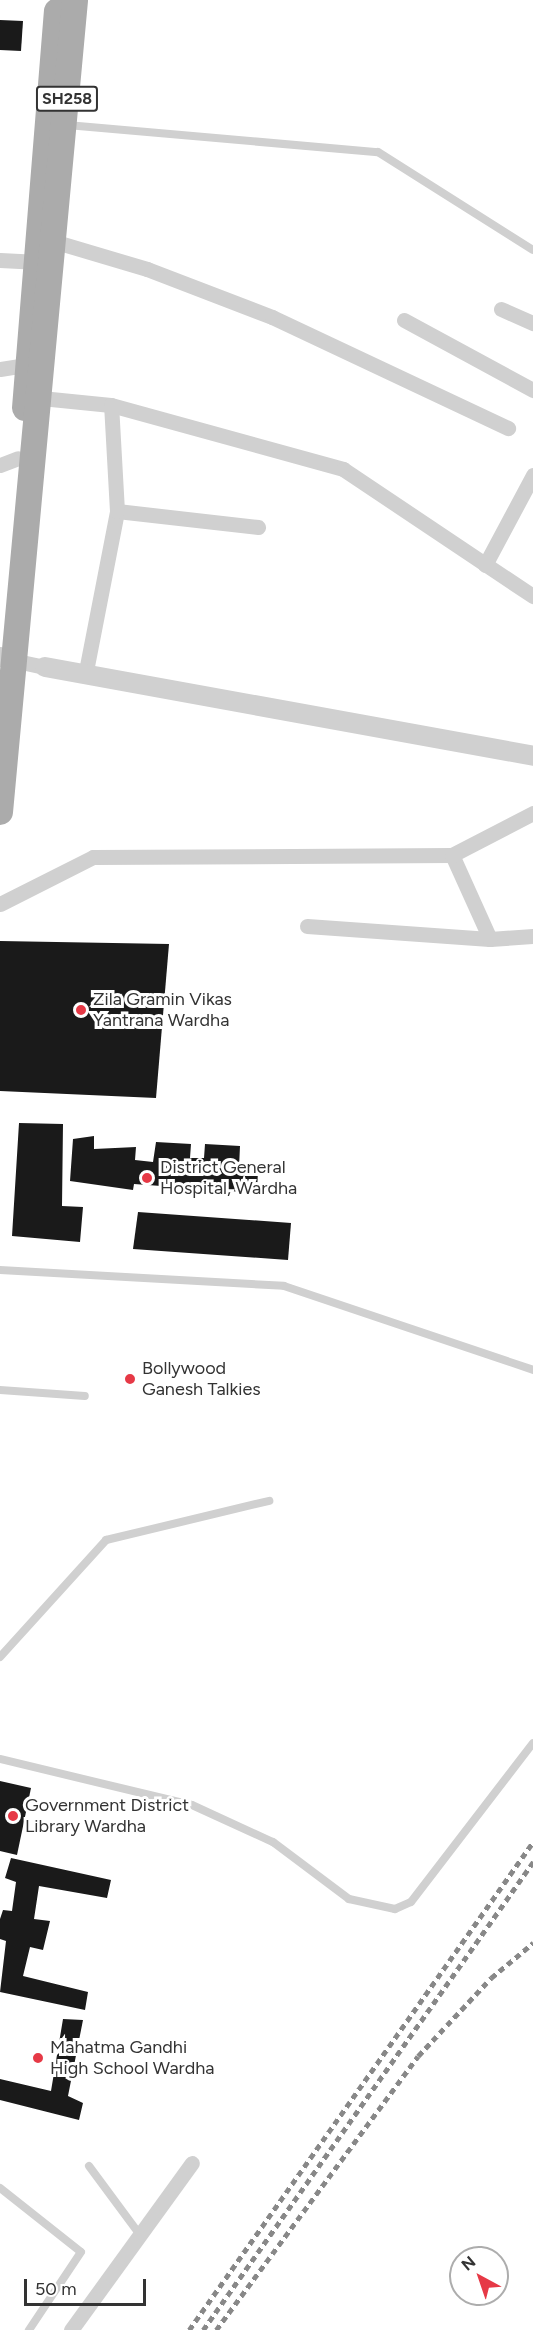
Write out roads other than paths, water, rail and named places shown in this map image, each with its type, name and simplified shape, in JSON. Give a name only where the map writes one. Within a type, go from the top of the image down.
[{"type":"main road","name":"SH258","points":[[4,660],[41,398],[50,230],[58,0]]},
{"type":"main road","name":"SH258","points":[[50,197],[65,125],[75,0]]},
{"type":"main road","name":"SH258","points":[[0,812],[9,461],[25,365],[34,262],[50,230]]},
{"type":"street","points":[[50,230],[272,317],[508,428]]},
{"type":"street","points":[[0,260],[34,262]]},
{"type":"street","points":[[501,309],[533,323]]},
{"type":"street","points":[[404,320],[533,390]]},
{"type":"street","points":[[0,369],[25,365]]},
{"type":"street","points":[[41,398],[111,405],[344,469],[533,596]]},
{"type":"street","points":[[86,671],[117,511],[111,405]]},
{"type":"street","points":[[485,565],[533,475]]},
{"type":"street","points":[[117,511],[258,527]]},
{"type":"street","points":[[4,660],[86,671],[533,756]]},
{"type":"street","points":[[0,904],[93,857],[452,855],[533,813]]},
{"type":"street","points":[[452,855],[490,939]]},
{"type":"street","points":[[307,926],[490,939],[533,936]]},
{"type":"street","points":[[71,2330],[192,2163]]},
{"type":"lane","points":[[65,125],[378,152],[533,250]]},
{"type":"lane","points":[[0,1270],[284,1286],[533,1370]]},
{"type":"lane","points":[[0,1390],[85,1396]]},
{"type":"lane","points":[[0,1657],[106,1540],[269,1501]]},
{"type":"lane","points":[[0,1760],[192,1805],[273,1842],[349,1899],[395,1909],[411,1902],[533,1743]]},
{"type":"lane","points":[[89,2166],[140,2235]]},
{"type":"lane","points":[[0,2188],[81,2252],[29,2330]]},
{"type":"railway","points":[[189,2330],[533,1842]]},
{"type":"railway","points":[[203,2330],[533,1862]]},
{"type":"railway","points":[[216,2330],[418,2056],[491,1978],[533,1943]]},
{"type":"place","name":"Zila Gramin Vikas Yantrana Wardha","points":[[81,1010]]},
{"type":"place","name":"District General Hospital, Wardha","points":[[147,1178]]},
{"type":"place","name":"Bollywood Ganesh Talkies","points":[[130,1379]]},
{"type":"place","name":"Government District Library Wardha","points":[[13,1816]]},
{"type":"place","name":"Mahatma Gandhi High School Wardha","points":[[38,2058]]}]
